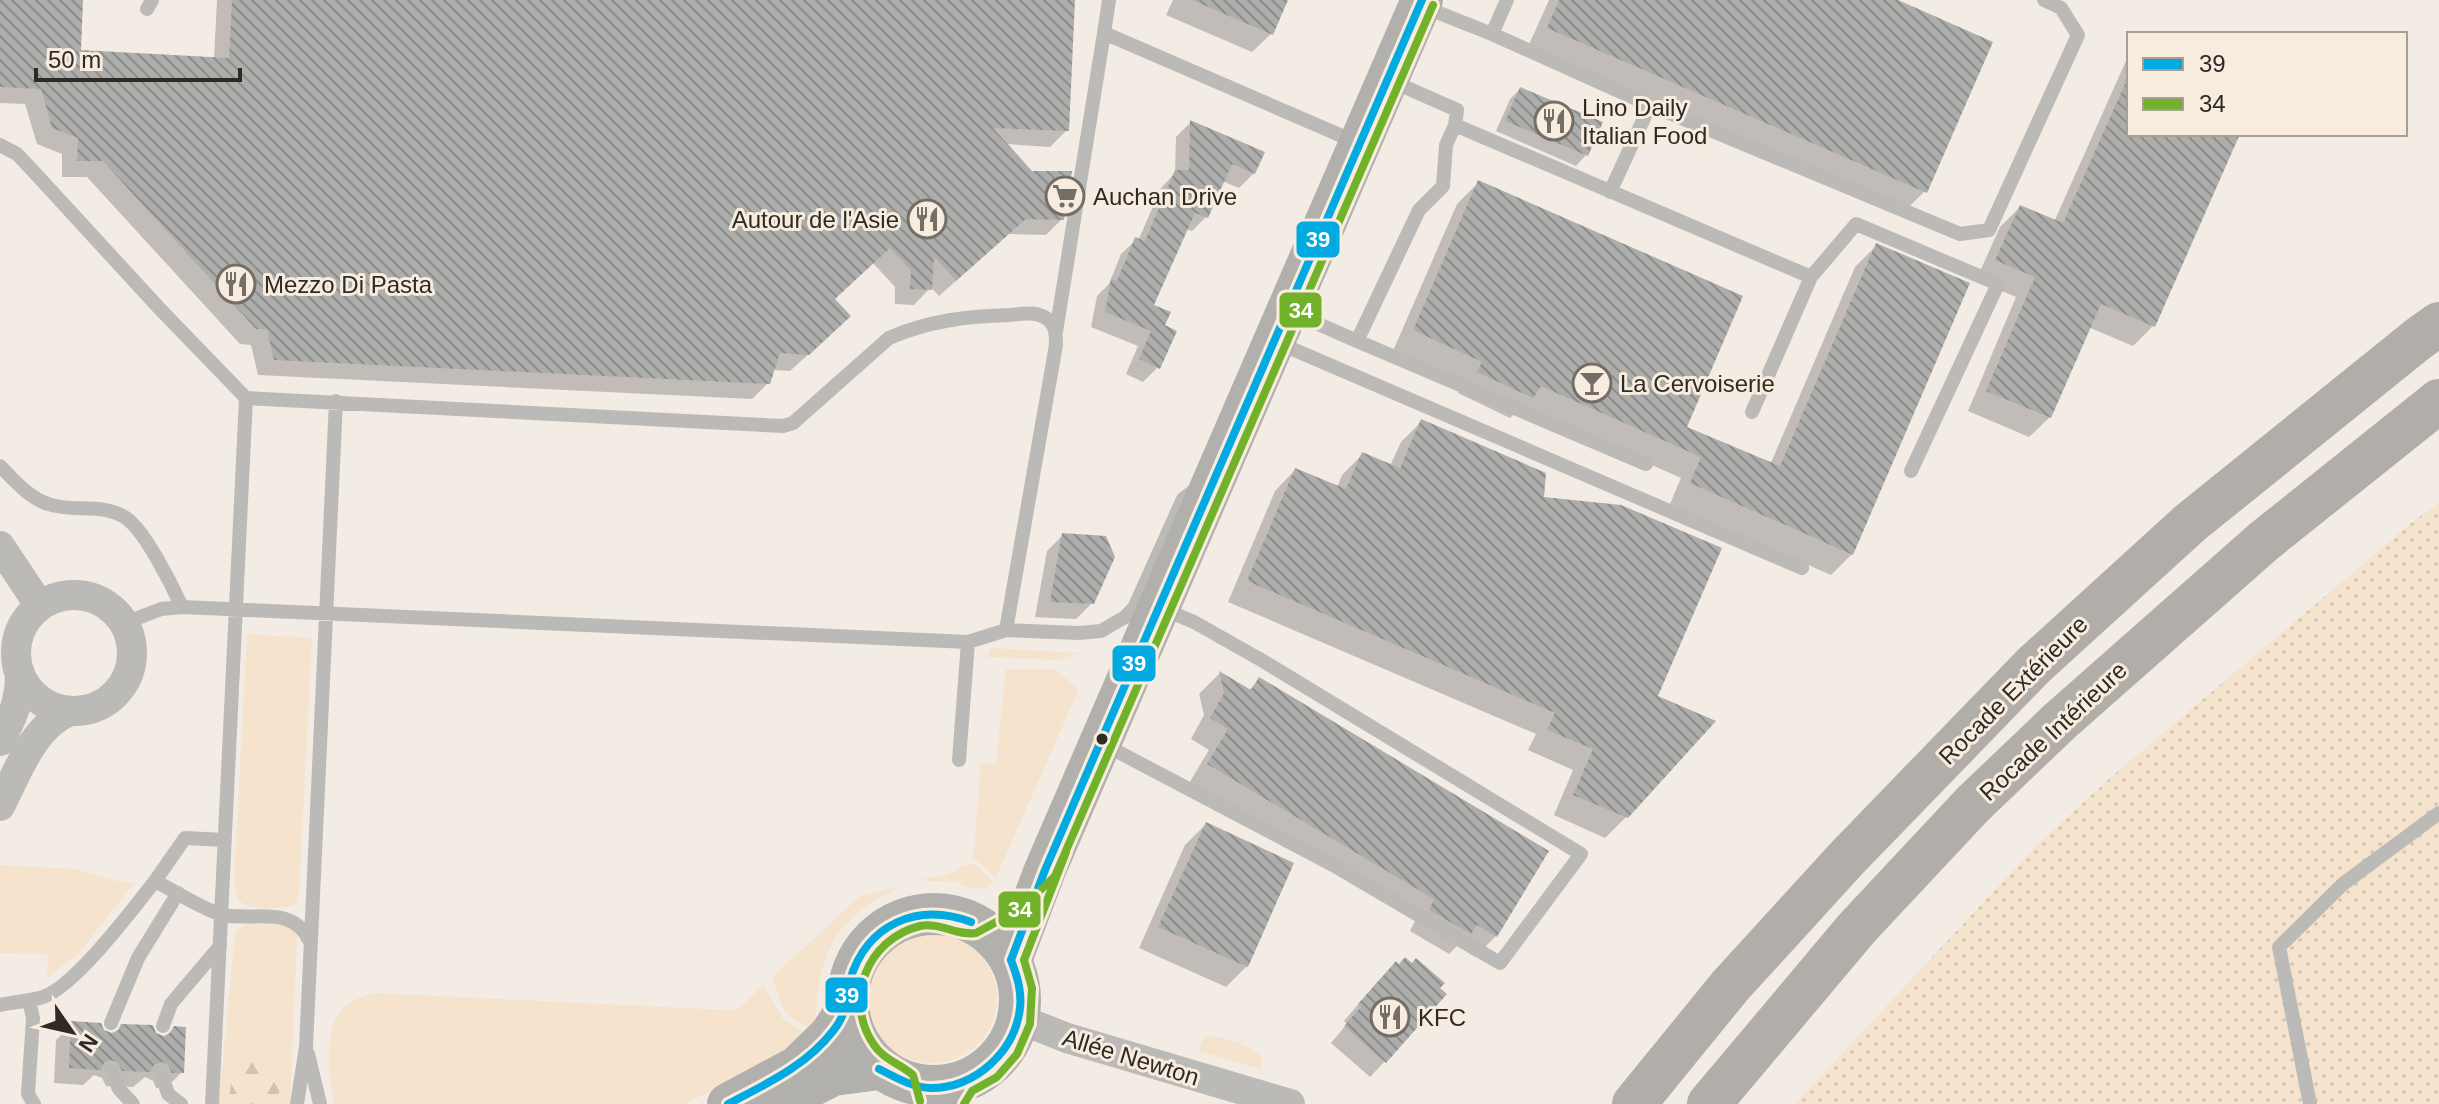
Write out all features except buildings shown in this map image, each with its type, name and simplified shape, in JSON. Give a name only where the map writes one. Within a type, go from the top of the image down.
[{"type":"highway","name":"Rocade Extérieure","points":[[1634,1104],[1742,973],[1847,858],[2033,666],[2190,523],[2439,324]]},
{"type":"highway","name":"Rocade Intérieure","points":[[1709,1104],[1857,928],[1973,804],[2060,721],[2264,541],[2439,401]]},
{"type":"street","points":[[1011,960],[1045,870],[1421,2]]},
{"type":"street","points":[[0,546],[40,606]]},
{"type":"street","points":[[0,741],[20,694],[16,655],[19,636],[27,619],[40,606],[57,597],[76,594],[96,598],[112,608],[125,623],[133,658],[128,676],[118,691],[104,703],[88,710],[70,711],[53,707],[27,687],[20,673]]},
{"type":"street","points":[[0,806],[41,730],[55,717],[70,711]]},
{"type":"street","points":[[971,922],[1011,901],[1045,870]]},
{"type":"street","points":[[775,1104],[833,1075],[897,1085],[947,1087],[957,1093],[989,1068],[1008,1046],[1019,1019],[1020,989],[1011,960],[993,936],[971,922],[946,914],[919,914],[895,922],[873,938],[857,958],[849,983],[847,1009],[852,1031],[863,1052],[897,1085]]},
{"type":"street","points":[[728,1104],[797,1067],[830,1035],[847,1009]]},
{"type":"street","name":"Allée Newton","points":[[1019,1019],[1067,1038],[1290,1104]]},
{"type":"lane","points":[[1006,630],[1056,345],[1109,0]]},
{"type":"lane","points":[[1492,34],[1507,0]]},
{"type":"lane","points":[[1421,2],[1650,105],[1960,234],[1989,230],[2078,35],[2061,8],[2044,0]]},
{"type":"lane","points":[[1104,33],[1360,144]]},
{"type":"lane","points":[[1357,341],[1419,210],[1443,186],[1446,145],[1455,125],[1457,110],[1387,80]]},
{"type":"lane","points":[[1610,192],[1650,105]]},
{"type":"lane","points":[[1455,125],[1811,277]]},
{"type":"lane","points":[[0,145],[17,154],[246,398],[783,426],[793,423],[889,338],[908,330],[944,320],[981,315],[1037,314],[1049,320],[1056,332]]},
{"type":"lane","points":[[1752,412],[1811,277],[1856,224],[1998,284],[1911,471]]},
{"type":"lane","points":[[1280,326],[1357,341],[1646,464]]},
{"type":"lane","points":[[1280,326],[1802,568]]},
{"type":"lane","points":[[212,1104],[246,398]]},
{"type":"lane","points":[[297,1104],[306,1047],[336,401]]},
{"type":"lane","points":[[0,466],[20,486],[48,504],[62,508],[104,510],[130,520],[162,566],[182,607]]},
{"type":"lane","points":[[125,623],[161,609],[182,607],[968,642],[1006,630],[1101,631],[1134,608],[1183,499],[1216,474]]},
{"type":"lane","points":[[1100,743],[1333,865],[1500,963],[1581,854],[1263,661],[1194,622],[1159,607]]},
{"type":"lane","points":[[959,760],[968,642]]},
{"type":"lane","points":[[2310,1104],[2279,947],[2343,884],[2439,813]]},
{"type":"lane","points":[[0,1005],[53,992],[70,979],[155,881],[185,838],[225,840]]},
{"type":"lane","points":[[155,881],[221,915],[290,919],[302,926],[310,944]]},
{"type":"lane","points":[[111,1023],[138,958],[178,893]]},
{"type":"lane","points":[[163,1026],[171,1004],[220,945]]},
{"type":"lane","points":[[29,1000],[33,1018],[28,1094],[34,1104]]},
{"type":"lane","points":[[306,1047],[320,1104]]},
{"type":"lane","points":[[111,1070],[119,1089],[133,1104]]},
{"type":"lane","points":[[161,1072],[168,1094],[181,1104]]},
{"type":"green space","points":[[2439,503],[2439,1104],[1795,1104],[2036,846],[2110,778]]},
{"type":"green space","points":[[247,634],[312,638],[299,892],[297,903],[277,908],[251,907],[240,901],[234,882]]},
{"type":"green space","points":[[991,648],[1080,653],[1058,660],[987,657]]},
{"type":"green space","points":[[1006,669],[1054,669],[1079,689],[996,877],[973,858],[981,763],[996,764]]},
{"type":"green space","points":[[972,864],[980,868],[993,883],[985,889],[961,886],[961,882],[923,879],[954,872],[963,865]]},
{"type":"green space","points":[[0,865],[75,869],[134,883],[79,953],[47,978],[48,954],[0,953]]},
{"type":"green space","points":[[901,886],[857,913],[837,936],[823,966],[816,1012],[810,1028],[787,1014],[772,977],[860,896]]},
{"type":"green space","points":[[248,923],[286,926],[294,930],[297,936],[290,1104],[219,1104],[235,932]]},
{"type":"green space","points":[[932,933],[957,938],[978,952],[992,973],[997,998],[992,1023],[978,1044],[957,1058],[932,1063],[907,1058],[886,1044],[872,1023],[867,998],[872,973],[886,952],[907,938]]},
{"type":"green space","points":[[764,985],[783,1019],[805,1033],[759,1068],[684,1104],[335,1104],[333,1098],[329,1059],[334,1024],[352,1001],[376,993],[728,1010],[739,1008]]},
{"type":"green space","points":[[1209,1036],[1223,1038],[1257,1053],[1262,1057],[1262,1070],[1199,1051],[1202,1041]]},
{"type":"green space","points":[[256,1058],[269,1061],[268,1070],[282,1075],[277,1104],[229,1104],[231,1081]]},
{"type":"transit line","name":"39","points":[[1011,960],[1045,870],[1422,0]]},
{"type":"transit line","name":"34","points":[[920,1101],[913,1075],[878,1050],[865,1028],[861,991],[866,974],[886,944],[902,933],[927,925],[976,933],[1022,908],[1055,876],[1433,5]]},
{"type":"transit line","name":"34","points":[[964,1104],[972,1091],[997,1077],[1017,1054],[1030,1024],[1032,988],[1024,960],[1066,852]]},
{"type":"transit line","name":"39","points":[[728,1104],[785,1073],[811,1054],[833,1031],[841,1018],[858,961],[868,944],[882,932],[897,922],[913,917],[951,916],[971,922]]},
{"type":"transit line","name":"39","points":[[879,1069],[911,1084],[931,1088],[963,1082],[990,1064],[1001,1053],[1017,1024],[1020,990],[1011,960]]},
{"type":"place","name":"Lino Daily Italian Food","points":[[1554,121]]},
{"type":"place","name":"Auchan Drive","points":[[1065,196]]},
{"type":"place","name":"Autour de l'Asie","points":[[927,219]]},
{"type":"place","name":"Mezzo Di Pasta","points":[[236,284]]},
{"type":"place","name":"La Cervoiserie","points":[[1592,383]]},
{"type":"place","name":"KFC","points":[[1390,1017]]}]
